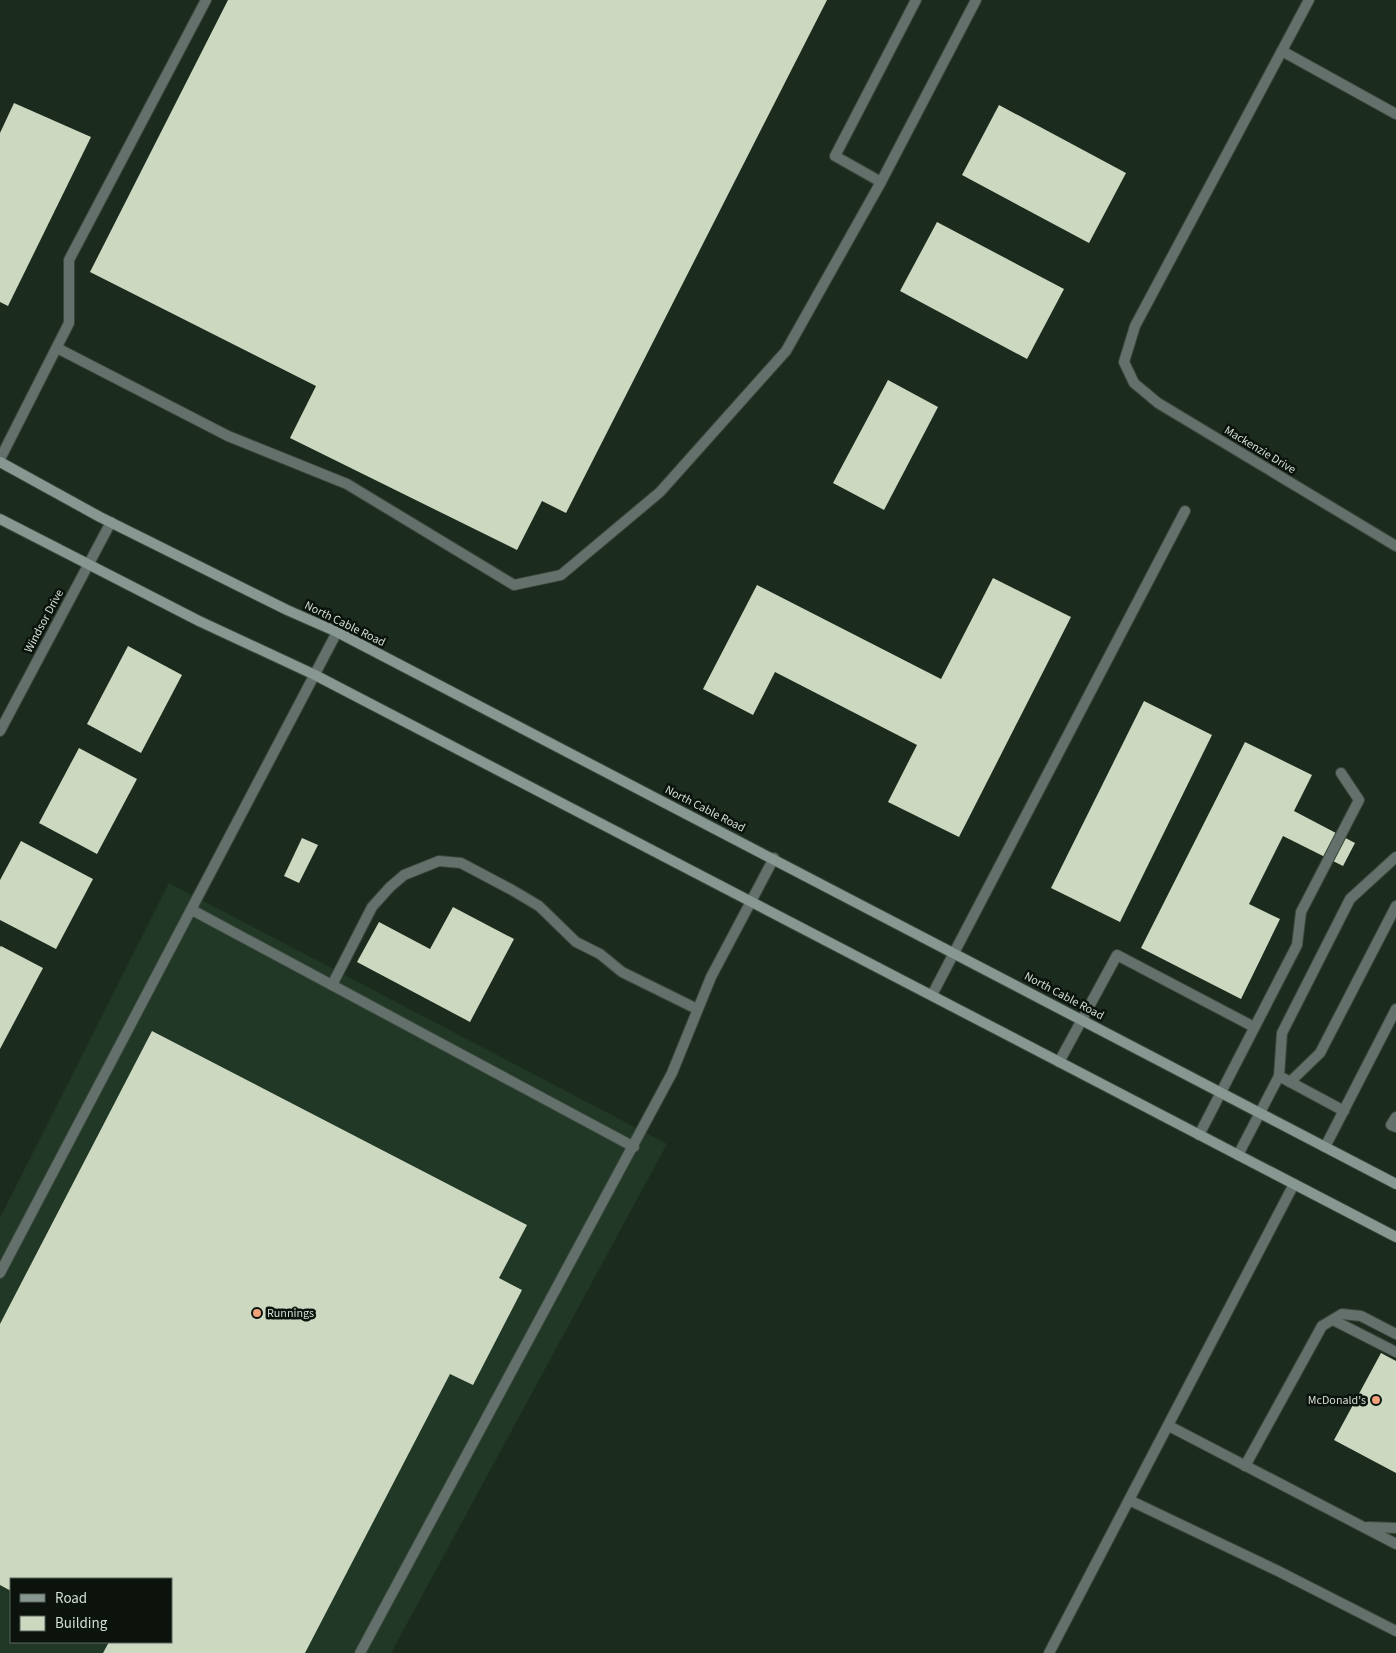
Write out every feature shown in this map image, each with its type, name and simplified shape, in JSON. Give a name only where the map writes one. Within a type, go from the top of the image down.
[{"type":"street","points":[[0,461],[69,323],[69,260],[206,0]]},
{"type":"street","points":[[881,182],[834,156],[916,0]]},
{"type":"street","points":[[57,348],[228,436],[347,484],[514,585],[561,575],[660,492],[786,351],[881,182],[976,0]]},
{"type":"street","points":[[1309,0],[1282,52],[1396,114]]},
{"type":"street","name":"Mackenzie Drive","points":[[1282,52],[1134,326],[1124,362],[1134,383],[1158,403],[1396,546]]},
{"type":"street","name":"North Cable Road","points":[[0,461],[111,522],[287,610],[337,632],[774,858],[1396,1184]]},
{"type":"street","points":[[932,995],[1186,511]]},
{"type":"street","points":[[0,518],[199,621],[315,675],[1396,1237]]},
{"type":"street","name":"Windsor Drive","points":[[0,731],[111,522]]},
{"type":"street","points":[[0,1272],[337,632]]},
{"type":"street","points":[[1199,1135],[1297,945],[1300,912],[1359,800],[1341,773]]},
{"type":"street","points":[[360,1653],[634,1147],[672,1073],[711,976],[774,858]]},
{"type":"street","points":[[1238,1155],[1278,1076],[1282,1033],[1350,899],[1396,858]]},
{"type":"street","points":[[332,985],[378,900],[404,875],[439,861],[461,863],[512,890],[538,906],[576,942],[600,954],[622,972],[697,1009]]},
{"type":"street","points":[[1290,1082],[1320,1054],[1396,906]]},
{"type":"street","points":[[192,910],[634,1147]]},
{"type":"street","points":[[1059,1062],[1116,955],[1254,1027]]},
{"type":"street","points":[[1325,1147],[1396,1009]]},
{"type":"street","points":[[1278,1076],[1344,1111]]},
{"type":"street","points":[[1396,1117],[1391,1125],[1396,1128]]},
{"type":"street","points":[[1048,1653],[1169,1426],[1294,1184]]},
{"type":"street","points":[[1245,1466],[1322,1326],[1342,1314],[1361,1316],[1396,1334]]},
{"type":"street","points":[[1333,1320],[1396,1352]]},
{"type":"street","points":[[1169,1426],[1396,1544]]},
{"type":"street","points":[[1129,1500],[1278,1571],[1396,1631]]},
{"type":"street","points":[[1364,1527],[1396,1528]]},
{"type":"shaded area","points":[[169,883],[667,1144],[391,1653],[0,1653],[0,1218]]},
{"type":"building","points":[[228,0],[827,0],[566,513],[542,501],[517,550],[290,438],[316,386],[90,272]]},
{"type":"building","points":[[14,103],[91,137],[8,306],[0,302],[0,133]]},
{"type":"building","points":[[999,105],[1126,173],[1089,243],[962,175]]},
{"type":"building","points":[[937,222],[1064,289],[1027,359],[900,291]]},
{"type":"building","points":[[888,380],[938,407],[884,510],[833,483]]},
{"type":"building","points":[[993,578],[1071,617],[959,837],[888,802],[917,745],[775,672],[753,715],[703,689],[757,585],[941,679]]},
{"type":"building","points":[[128,646],[182,675],[141,753],[87,724]]},
{"type":"building","points":[[1144,701],[1212,735],[1120,922],[1051,888]]},
{"type":"building","points":[[1245,742],[1312,775],[1294,811],[1355,843],[1343,866],[1283,836],[1249,904],[1280,919],[1241,999],[1141,948]]},
{"type":"building","points":[[79,748],[137,779],[97,854],[39,823]]},
{"type":"building","points":[[302,838],[318,845],[299,883],[284,876]]},
{"type":"building","points":[[21,841],[93,879],[56,949],[0,920],[0,880]]},
{"type":"building","points":[[453,907],[514,939],[470,1022],[357,962],[379,922],[430,949]]},
{"type":"building","points":[[0,947],[43,968],[0,1049]]},
{"type":"building","points":[[152,1031],[527,1225],[499,1278],[522,1290],[473,1385],[450,1374],[305,1653],[103,1653],[108,1643],[172,1643],[172,1578],[10,1578],[10,1590],[0,1585],[0,1324]]},
{"type":"building","name":"McDonald's","points":[[1381,1353],[1396,1361],[1396,1473],[1334,1440]]},
{"type":"place","name":"Runnings","points":[[257,1313]]},
{"type":"place","name":"McDonald's","points":[[1376,1400]]}]
